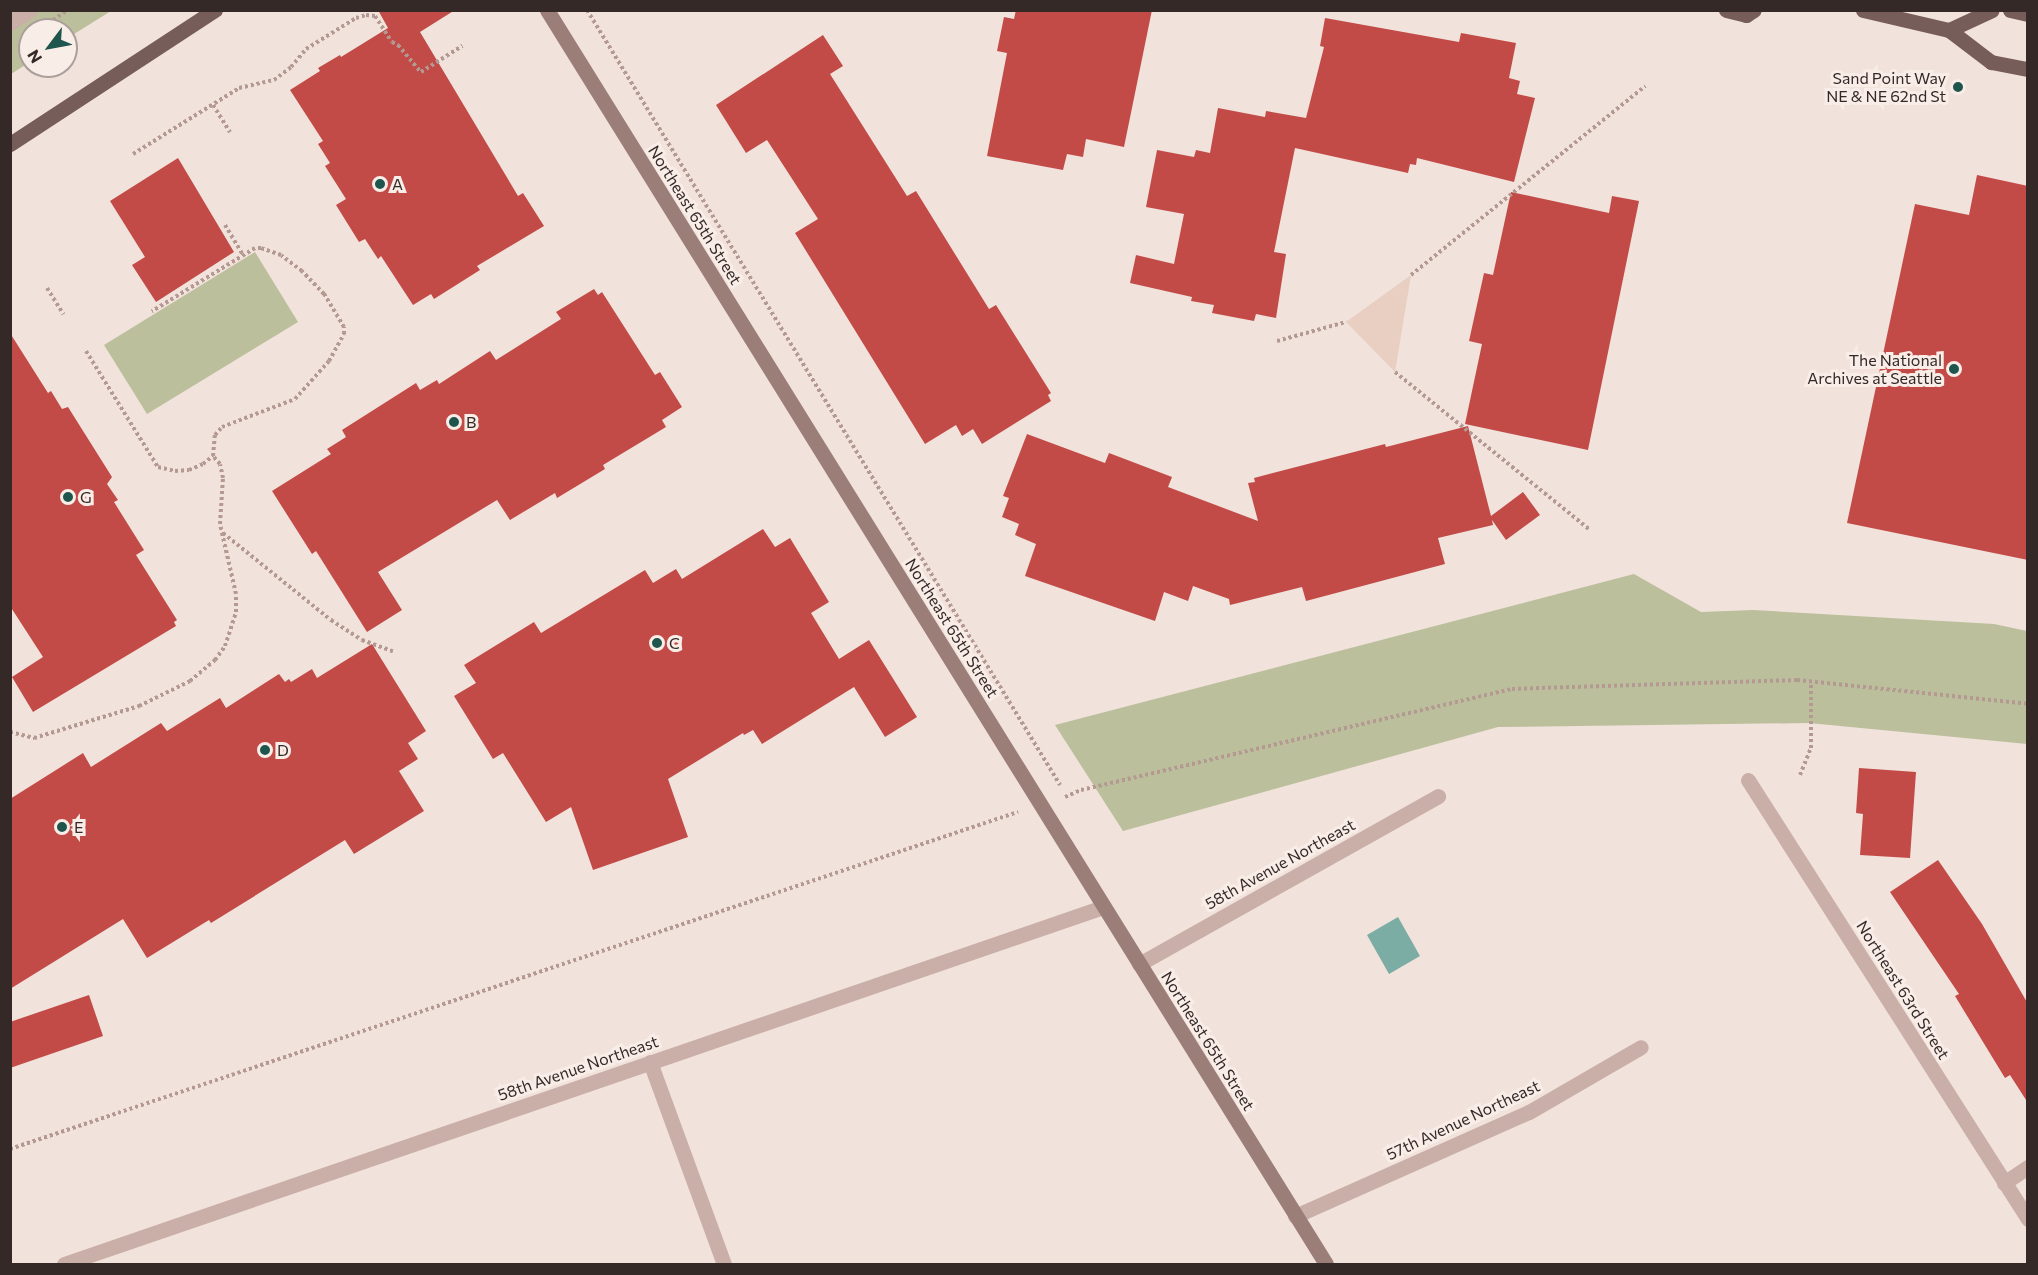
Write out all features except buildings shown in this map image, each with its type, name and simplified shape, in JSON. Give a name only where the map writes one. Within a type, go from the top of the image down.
[{"type":"main road","points":[[10,144],[215,10]]},
{"type":"main road","name":"Northeast 65th Street","points":[[547,10],[1326,1264]]},
{"type":"main road","points":[[1726,10],[1746,15],[1754,10]]},
{"type":"main road","points":[[1949,30],[1992,10]]},
{"type":"main road","points":[[2010,10],[2028,14]]},
{"type":"main road","points":[[1871,11],[1949,30],[1991,62],[2028,69]]},
{"type":"street","points":[[10,23],[30,10]]},
{"type":"street","name":"Northeast 63rd Street","points":[[1748,780],[2028,1219]]},
{"type":"street","name":"58th Avenue Northeast","points":[[1139,964],[1438,796]]},
{"type":"street","name":"58th Avenue Northeast","points":[[64,1264],[1103,907]]},
{"type":"street","name":"57th Avenue Northeast","points":[[1295,1216],[1528,1112],[1641,1047]]},
{"type":"street","points":[[650,1062],[724,1264]]},
{"type":"street","points":[[2004,1183],[2028,1167]]},
{"type":"path","points":[[587,10],[1067,796]]},
{"type":"path","points":[[133,154],[239,88],[274,80],[291,67],[306,49],[356,18],[366,15],[375,16],[392,42],[398,45],[421,72],[462,46]]},
{"type":"path","points":[[1411,275],[1645,86]]},
{"type":"path","points":[[213,105],[230,132]]},
{"type":"path","points":[[225,225],[243,255]]},
{"type":"path","points":[[86,351],[158,467],[175,471],[189,470],[203,464],[213,456],[215,435],[222,427],[295,399],[329,361],[345,334],[324,294],[281,255],[261,248],[243,255],[152,311]]},
{"type":"path","points":[[47,288],[63,314]]},
{"type":"path","points":[[1277,341],[1346,322]]},
{"type":"path","points":[[1395,372],[1589,530]]},
{"type":"path","points":[[10,732],[34,738],[139,706],[171,692],[202,673],[225,646],[236,612],[236,594],[220,524],[223,478],[220,464],[213,456]]},
{"type":"path","points":[[222,532],[331,620],[362,640],[393,651]]},
{"type":"path","points":[[1074,794],[1081,790],[1512,689],[1811,682],[2028,704]]},
{"type":"path","points":[[1800,775],[1811,748],[1811,682]]},
{"type":"path","points":[[10,1149],[998,821],[1016,812]]},
{"type":"green space","points":[[11,11],[111,11],[78,32],[78,18],[18,18],[18,70],[11,74]]},
{"type":"green space","points":[[255,252],[298,322],[147,414],[104,345]]},
{"type":"green space","points":[[1634,574],[1701,612],[1753,610],[1994,624],[2027,631],[2027,744],[1809,723],[1498,727],[1123,831],[1055,725]]},
{"type":"shaded area","points":[[1411,275],[1395,372],[1346,322]]},
{"type":"water","points":[[1398,917],[1420,956],[1389,974],[1367,935]]},
{"type":"place","name":"Sand Point Way NE & NE 62nd St","points":[[1958,87]]},
{"type":"place","name":"A","points":[[380,184]]},
{"type":"place","name":"The National Archives at Seattle","points":[[1954,369]]},
{"type":"place","name":"B","points":[[454,422]]},
{"type":"place","name":"G","points":[[68,497]]},
{"type":"place","name":"C","points":[[657,643]]},
{"type":"place","name":"D","points":[[265,750]]},
{"type":"place","name":"E","points":[[62,827]]}]
